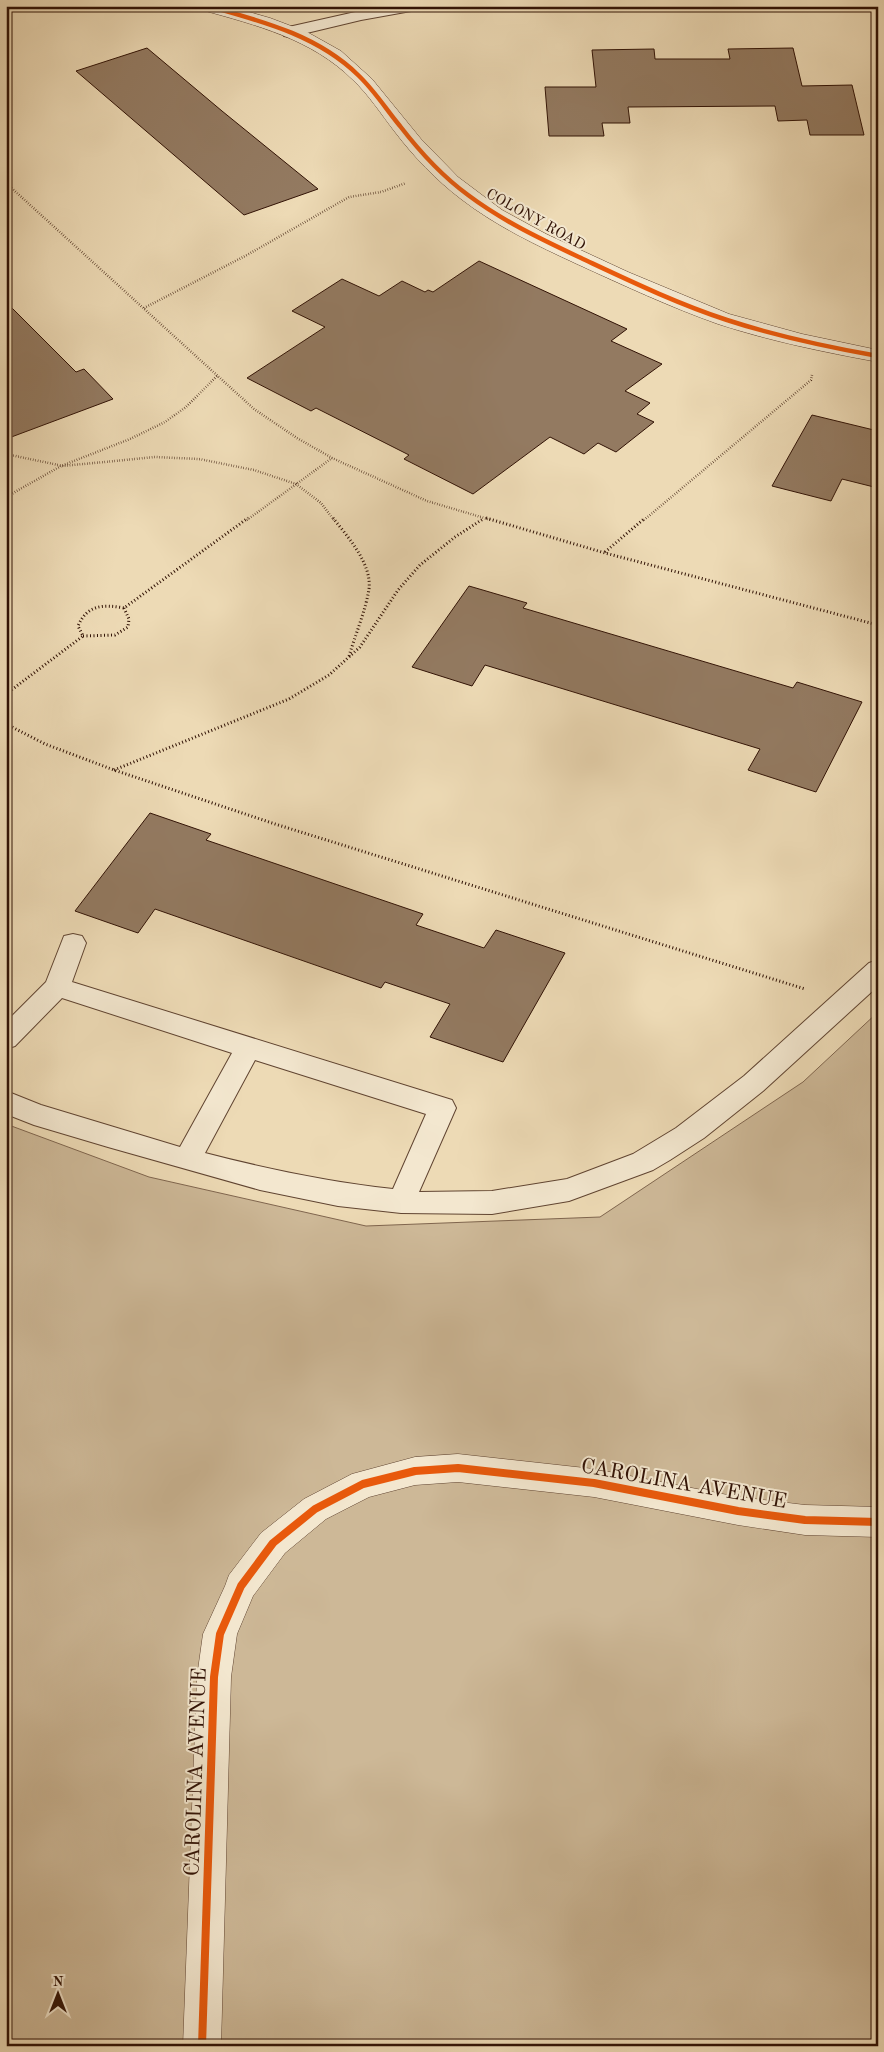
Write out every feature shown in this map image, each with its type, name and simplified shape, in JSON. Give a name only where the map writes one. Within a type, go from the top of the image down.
[{"type":"street","name":"COLONY ROAD","points":[[208,6],[252,18],[290,32],[323,48],[350,66],[369,85],[407,135],[434,166],[468,195],[501,218],[540,239],[628,280],[724,320],[771,333],[878,356]]},
{"type":"street","name":"CAROLINA AVENUE","points":[[202,2046],[214,1676],[220,1634],[241,1586],[257,1564],[273,1543],[315,1509],[363,1484],[415,1471],[458,1468],[594,1483],[738,1511],[805,1520],[878,1522]]},
{"type":"lane","points":[[290,32],[361,15],[411,6]]},
{"type":"lane","points":[[6,1039],[57,987],[73,943]]},
{"type":"lane","points":[[6,1102],[34,1114],[278,1184],[401,1202],[445,1205],[515,1200],[582,1185],[643,1162],[684,1138],[748,1090],[878,970]]},
{"type":"lane","points":[[57,987],[442,1108],[401,1202]]},
{"type":"lane","points":[[188,1158],[248,1048]]},
{"type":"path","points":[[144,308],[247,255],[350,197],[399,187],[434,166]]},
{"type":"path","points":[[6,183],[254,409],[297,438],[332,458],[427,501],[605,553],[878,625]]},
{"type":"path","points":[[605,553],[811,380],[812,370],[807,362],[771,333]]},
{"type":"path","points":[[6,497],[28,483],[63,466],[131,440],[166,421],[195,399],[217,376]]},
{"type":"path","points":[[6,454],[63,466],[155,456],[199,459],[254,470],[296,484],[321,503],[353,543],[364,563],[369,588],[349,656]]},
{"type":"path","points":[[83,636],[78,626],[81,617],[88,610],[107,604],[124,608],[332,458]]},
{"type":"path","points":[[114,770],[289,699],[329,675],[360,647],[398,590],[420,565],[455,536],[484,518]]},
{"type":"path","points":[[6,694],[83,636],[116,636],[128,627],[129,620],[124,608]]},
{"type":"path","points":[[6,724],[45,744],[114,770],[276,824],[844,1001]]},
{"type":"shaded area","points":[[878,1012],[878,2046],[6,2046],[6,1124],[149,1177],[366,1226],[600,1217],[803,1082]]},
{"type":"building","points":[[147,48],[318,189],[244,215],[76,71]]},
{"type":"building","points":[[793,48],[802,86],[852,85],[864,135],[810,135],[807,120],[778,121],[775,106],[628,107],[630,123],[602,123],[604,136],[549,136],[545,87],[596,87],[592,50],[654,49],[655,59],[730,59],[728,49]]},
{"type":"building","points":[[479,261],[627,329],[611,341],[662,364],[625,391],[650,403],[637,414],[654,422],[616,452],[598,443],[584,454],[550,437],[473,494],[404,459],[409,455],[316,408],[311,411],[247,378],[325,327],[292,311],[342,279],[379,296],[402,281],[425,292],[428,290],[433,292]]},
{"type":"building","points":[[6,302],[76,372],[84,369],[113,399],[6,439]]},
{"type":"building","points":[[812,415],[878,431],[878,488],[842,479],[831,501],[772,486]]},
{"type":"building","points":[[469,586],[527,603],[523,608],[793,688],[797,682],[862,702],[816,792],[748,770],[760,749],[485,665],[472,686],[412,667]]},
{"type":"building","points":[[150,813],[211,834],[206,840],[423,914],[416,925],[484,948],[496,930],[565,953],[503,1062],[430,1037],[450,1004],[385,982],[381,988],[155,909],[138,933],[75,911]]},
{"type":"cycle path","points":[[208,6],[283,29],[301,36],[335,55],[366,82],[414,143],[443,174],[481,205],[524,230],[620,276],[721,318],[802,341],[878,356]]},
{"type":"cycle path","points":[[202,2046],[214,1677],[220,1634],[241,1586],[273,1543],[315,1509],[363,1484],[415,1471],[458,1468],[594,1483],[738,1511],[805,1520],[878,1522]]}]
